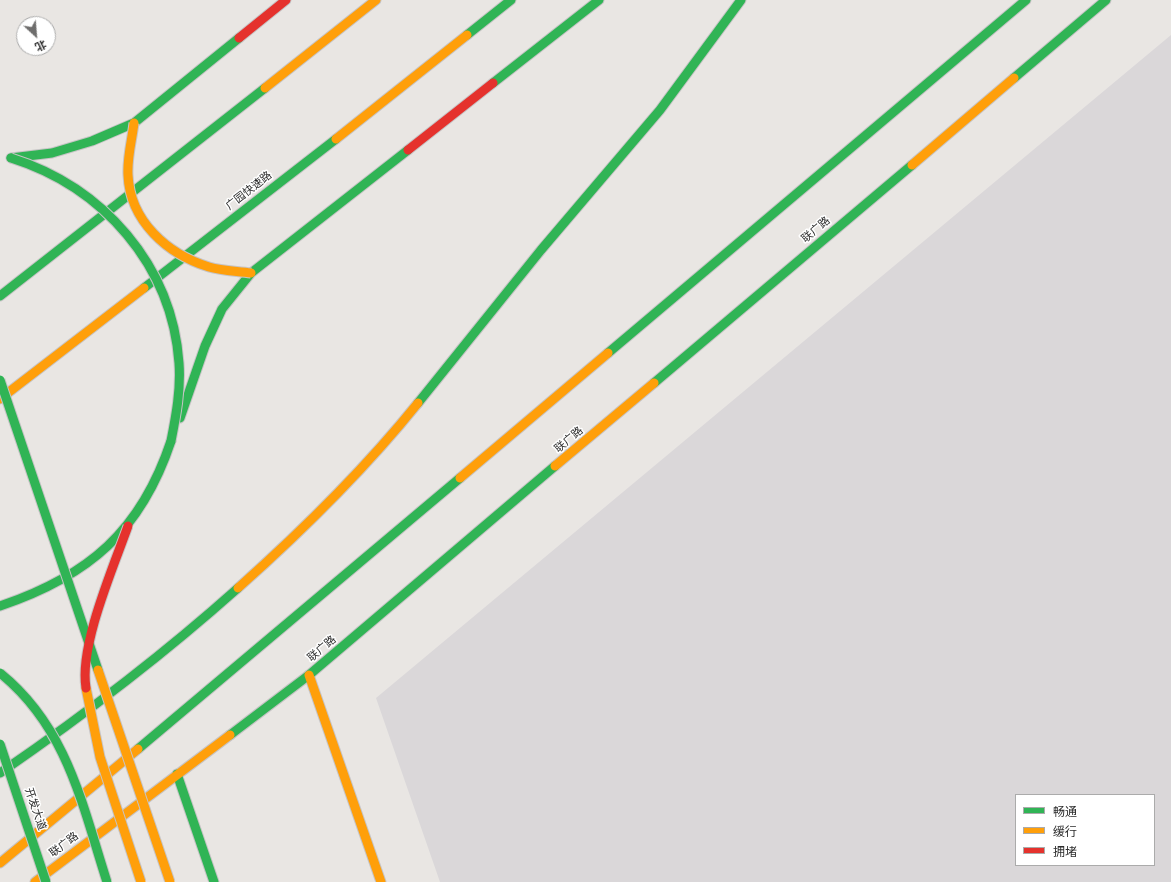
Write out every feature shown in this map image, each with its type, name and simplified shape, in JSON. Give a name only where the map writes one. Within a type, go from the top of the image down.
[{"type":"main road","points":[[11,158],[52,153],[92,141],[134,123],[180,84],[286,0]]},
{"type":"main road","points":[[0,296],[376,0]]},
{"type":"main road","name":"广园快速路","points":[[0,399],[307,162],[511,0]]},
{"type":"main road","points":[[0,606],[30,597],[67,579],[100,555],[128,526],[154,486],[205,346],[222,309],[251,273],[599,0]]},
{"type":"main road","points":[[0,773],[70,725],[186,635],[288,544],[388,441],[541,250],[660,110],[741,0]]},
{"type":"main road","points":[[0,862],[279,632],[1026,0]]},
{"type":"main road","name":"联广路","points":[[35,882],[309,676],[1106,0]]},
{"type":"main road","points":[[134,123],[128,176],[133,204],[143,222],[154,236],[185,258],[209,267],[251,273]]},
{"type":"main road","points":[[0,155],[49,172],[83,192],[114,218],[140,249],[159,284],[172,322],[179,362],[179,402],[171,442]]},
{"type":"main road","points":[[0,380],[170,882]]},
{"type":"main road","points":[[128,526],[97,613],[87,656],[84,677],[91,720],[100,757],[141,882]]},
{"type":"main road","points":[[0,673],[27,698],[41,715],[54,738],[76,789],[107,882]]},
{"type":"main road","points":[[309,676],[380,882]]},
{"type":"main road","name":"开发大道","points":[[0,744],[46,882]]},
{"type":"main road","points":[[177,774],[214,882]]},
{"type":"shaded area","points":[[1171,35],[1171,882],[440,882],[376,698]]},
{"type":"traffic: fast","points":[[467,35],[511,0]]},
{"type":"traffic: fast","points":[[493,83],[599,0]]},
{"type":"traffic: fast","points":[[418,403],[541,250],[660,110],[741,0]]},
{"type":"traffic: fast","points":[[608,353],[1026,0]]},
{"type":"traffic: fast","points":[[1014,78],[1106,0]]},
{"type":"traffic: fast","points":[[11,158],[52,153],[92,141],[134,123],[239,38]]},
{"type":"traffic: fast","points":[[0,296],[265,88]]},
{"type":"traffic: fast","points":[[144,288],[336,139]]},
{"type":"traffic: fast","points":[[180,418],[205,346],[222,309],[251,273],[408,150]]},
{"type":"traffic: fast","points":[[11,158],[44,171],[75,188],[103,210],[127,235],[147,263],[163,294],[174,327],[179,363],[179,393],[171,441]]},
{"type":"traffic: fast","points":[[654,383],[912,165]]},
{"type":"traffic: fast","points":[[0,380],[98,670]]},
{"type":"traffic: fast","points":[[0,606],[32,594],[60,580],[85,564],[108,546],[127,525],[144,501],[159,473],[171,441]]},
{"type":"traffic: fast","points":[[230,735],[309,675],[555,466]]},
{"type":"traffic: fast","points":[[138,749],[460,478]]},
{"type":"traffic: fast","points":[[0,773],[62,729],[152,661],[238,588]]},
{"type":"traffic: fast","points":[[0,673],[23,694],[41,717],[57,742],[80,796],[107,882]]},
{"type":"traffic: fast","points":[[0,744],[46,882]]},
{"type":"traffic: fast","points":[[177,774],[214,882]]},
{"type":"traffic: slow","points":[[265,88],[376,0]]},
{"type":"traffic: slow","points":[[336,139],[467,35]]},
{"type":"traffic: slow","points":[[912,165],[1014,78]]},
{"type":"traffic: slow","points":[[134,123],[129,155],[128,175],[130,192],[143,221],[165,244],[179,254],[209,267],[251,273]]},
{"type":"traffic: slow","points":[[0,399],[144,288]]},
{"type":"traffic: slow","points":[[460,478],[608,353]]},
{"type":"traffic: slow","points":[[555,466],[654,383]]},
{"type":"traffic: slow","points":[[238,588],[332,499],[376,452],[418,403]]},
{"type":"traffic: slow","points":[[98,670],[170,882]]},
{"type":"traffic: slow","points":[[309,675],[381,882]]},
{"type":"traffic: slow","points":[[86,688],[100,757],[141,882]]},
{"type":"traffic: slow","points":[[35,882],[230,735]]},
{"type":"traffic: slow","points":[[0,863],[138,749]]},
{"type":"traffic: jam","points":[[239,38],[286,0]]},
{"type":"traffic: jam","points":[[408,150],[493,83]]},
{"type":"traffic: jam","points":[[86,688],[85,671],[92,629],[106,585],[128,526]]}]
